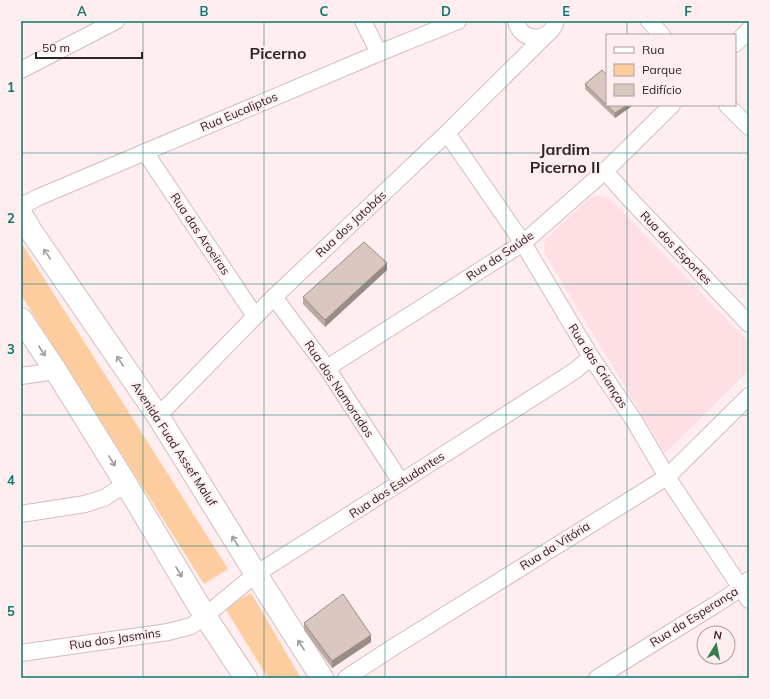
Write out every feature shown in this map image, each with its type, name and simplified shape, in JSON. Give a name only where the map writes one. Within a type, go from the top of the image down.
[{"type":"main road","name":"Avenida Fuad Assef Maluf","points":[[21,214],[31,231],[158,416],[322,678]]},
{"type":"main road","points":[[21,318],[56,371],[126,484],[205,616],[246,678]]},
{"type":"street","points":[[21,70],[116,21]]},
{"type":"street","points":[[363,21],[379,53]]},
{"type":"street","name":"Rua Eucaliptos","points":[[21,206],[145,152],[458,21]]},
{"type":"street","points":[[516,21],[519,29],[524,34],[536,38],[542,37],[555,25]]},
{"type":"street","points":[[649,21],[661,34]]},
{"type":"street","name":"Rua dos Jatobás","points":[[158,416],[274,297],[447,133],[555,25]]},
{"type":"street","points":[[736,43],[749,30]]},
{"type":"street","name":"Rua da Saúde","points":[[327,368],[523,243],[605,171],[671,106]]},
{"type":"street","points":[[728,106],[749,127]]},
{"type":"street","name":"Rua das Crianças","points":[[447,133],[523,243],[590,357],[635,422],[667,477],[746,589]]},
{"type":"street","name":"Rua das Aroeiras","points":[[145,152],[255,316]]},
{"type":"street","name":"Rua dos Esportes","points":[[605,171],[749,324]]},
{"type":"street","name":"Rua dos Namorados","points":[[274,297],[327,368],[402,482]]},
{"type":"street","name":"Rua dos Estudantes","points":[[205,616],[256,574],[576,370],[590,357]]},
{"type":"street","points":[[21,376],[56,371]]},
{"type":"street","name":"Rua da Vitória","points":[[346,678],[667,477],[749,396]]},
{"type":"street","points":[[21,514],[85,504],[104,498],[126,484]]},
{"type":"street","name":"Rua da Esperança","points":[[597,678],[746,589]]},
{"type":"street","name":"Rua dos Jasmins","points":[[21,653],[168,632],[191,626],[205,616]]},
{"type":"shaded area","points":[[596,196],[604,197],[612,201],[749,342],[749,369],[746,373],[665,453],[545,254],[544,247],[546,239],[590,198]]},
{"type":"green space","points":[[21,242],[228,569],[204,584],[21,295]]},
{"type":"green space","points":[[251,593],[301,678],[268,678],[225,608]]},
{"type":"building","points":[[602,70],[606,74],[606,104],[585,84]]},
{"type":"building","points":[[608,106],[626,106],[615,113]]},
{"type":"building","points":[[364,242],[387,263],[325,320],[303,297]]},
{"type":"building","points":[[343,594],[371,635],[332,661],[304,623]]},
{"type":"district","name":"Picerno","points":[[278,53]]},
{"type":"district","name":"Jardim Picerno II","points":[[565,158]]}]
